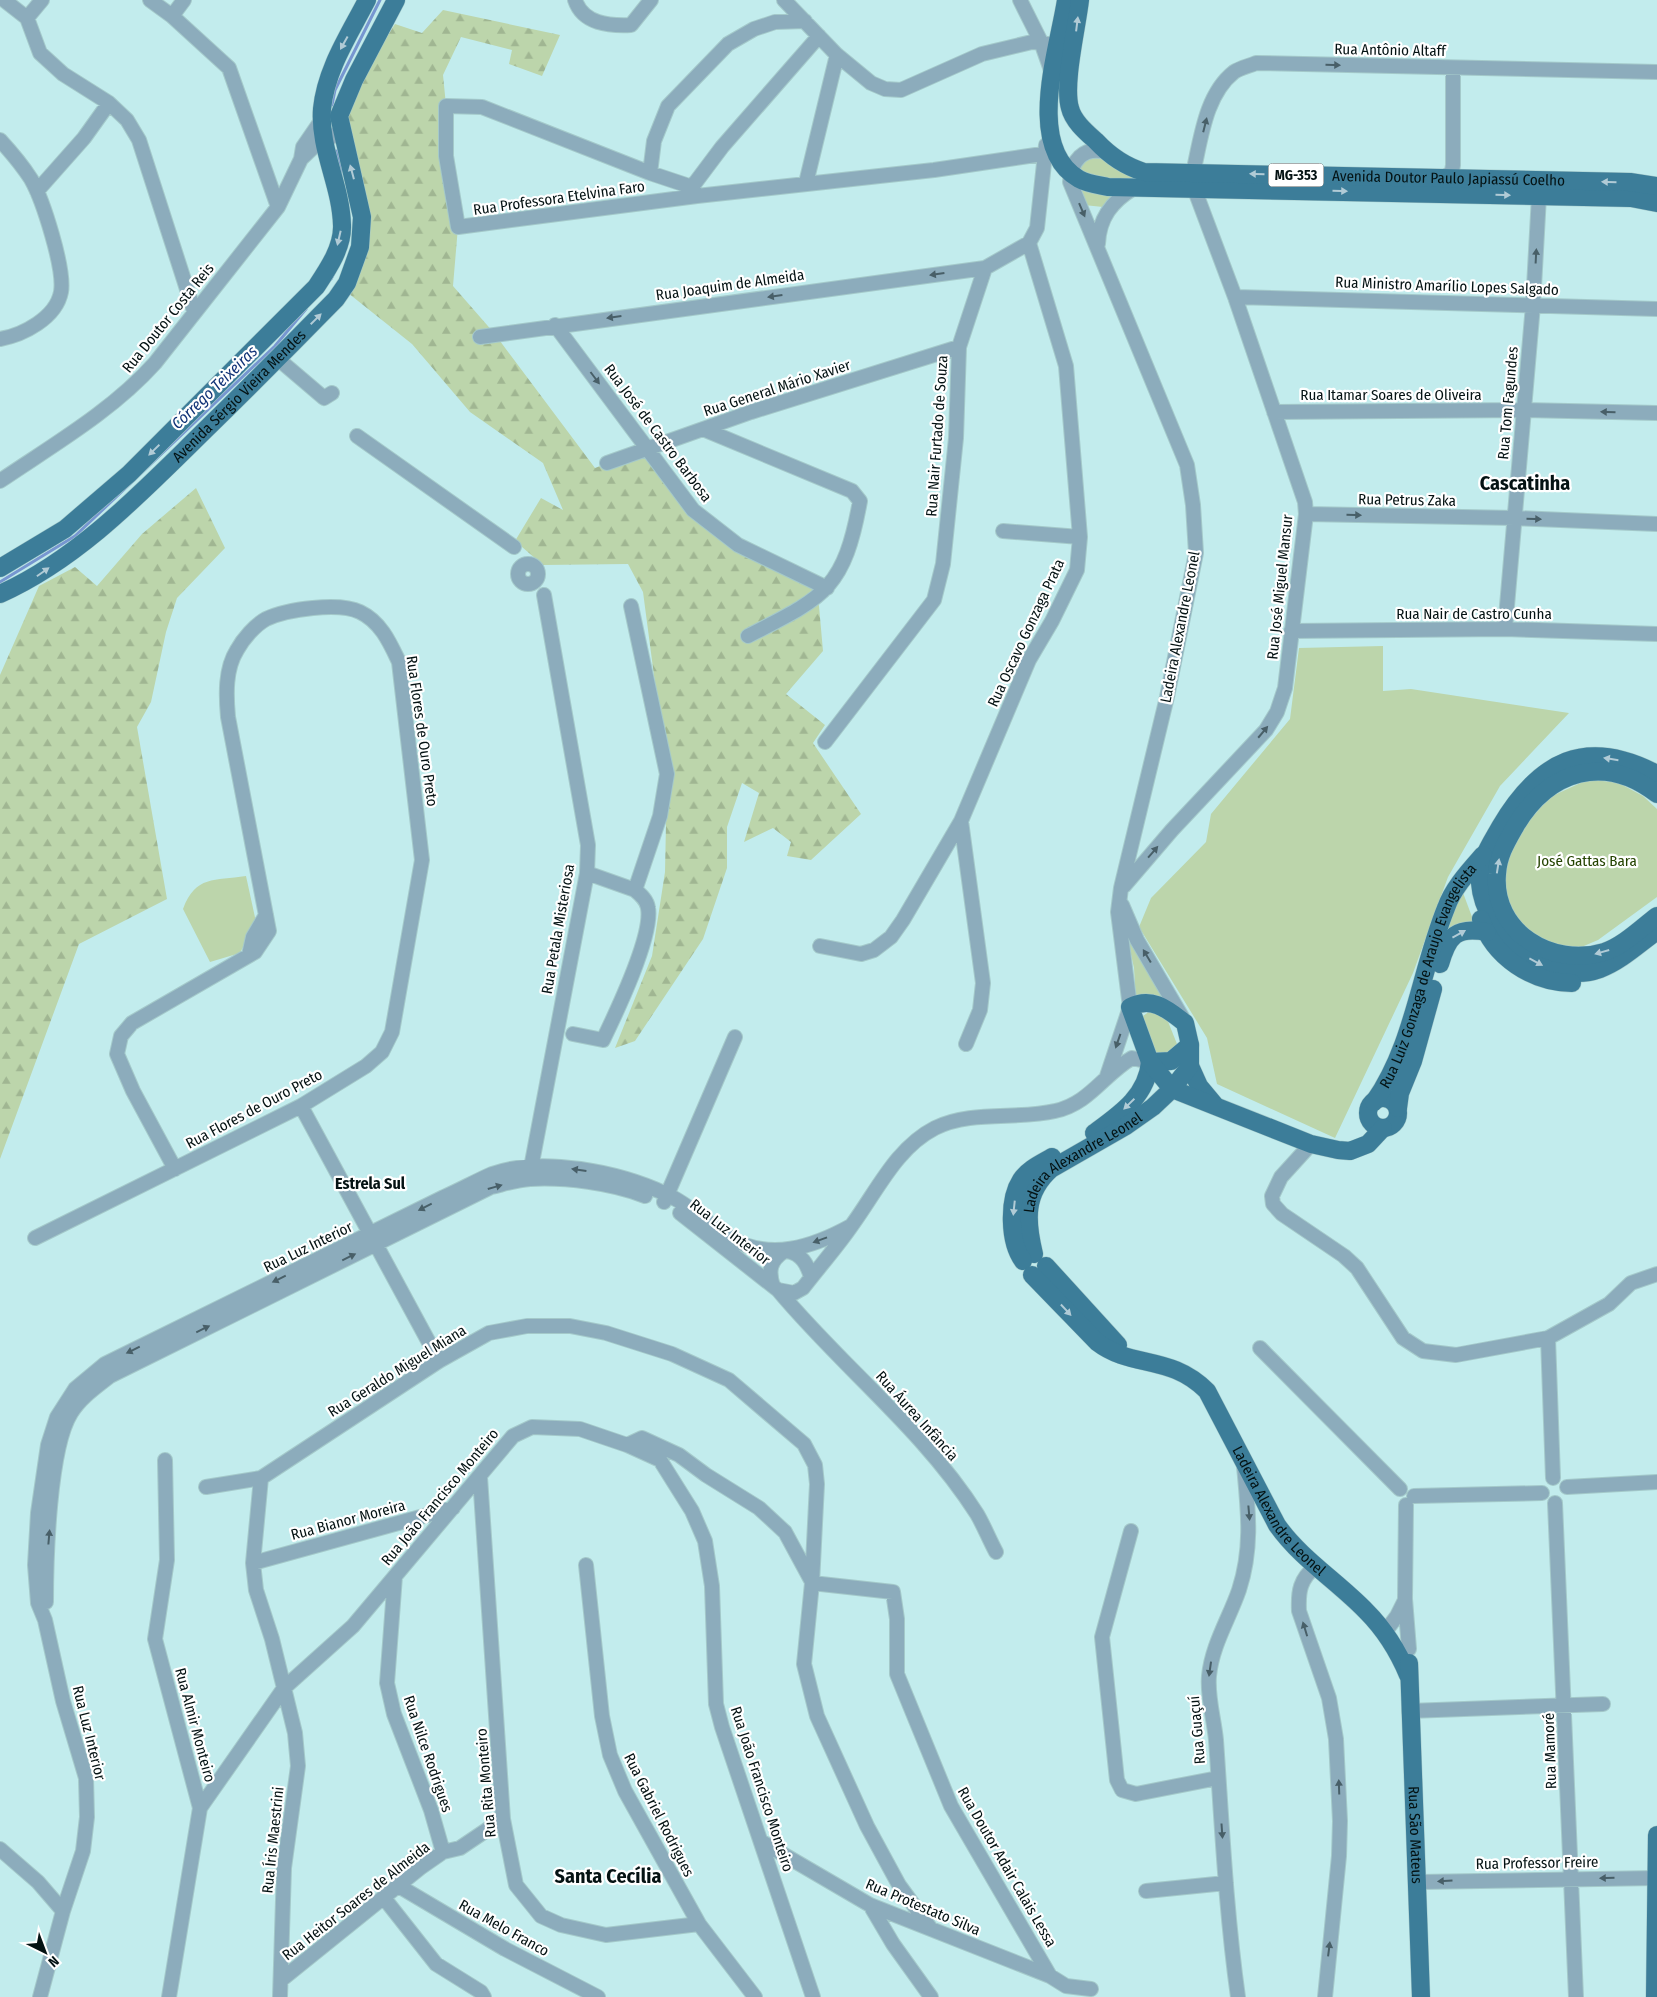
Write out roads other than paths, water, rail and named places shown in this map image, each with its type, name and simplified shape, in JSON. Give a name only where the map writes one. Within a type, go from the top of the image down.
[{"type":"main road","points":[[334,121],[330,68],[367,0]]},
{"type":"main road","points":[[334,121],[396,0]]},
{"type":"main road","name":"MG-353","points":[[1066,0],[1048,43],[1052,73],[1048,108],[1050,153],[1070,172],[1086,182],[1108,187],[1134,188]]},
{"type":"main road","name":"Avenida Doutor Paulo Japiassú Coelho","points":[[1080,0],[1068,83],[1070,108],[1078,122],[1102,147],[1121,163],[1144,172],[1194,180],[1219,189],[1536,189],[1630,182],[1657,186]]},
{"type":"main road","points":[[1048,43],[1062,47],[1064,53],[1061,87],[1066,112],[1090,142],[1102,147]]},
{"type":"main road","name":"Avenida Sérgio Vieira Mendes","points":[[0,568],[39,547],[65,528],[129,474],[316,288],[335,255],[342,226],[335,185],[322,139],[334,121]]},
{"type":"main road","name":"Avenida Sérgio Vieira Mendes","points":[[0,594],[34,578],[66,555],[138,496],[336,299],[347,283],[360,247],[362,217],[334,121]]},
{"type":"main road","name":"Avenida Doutor Paulo Japiassú Coelho","points":[[1134,188],[1194,180],[1453,174],[1536,189],[1631,198],[1657,203]]},
{"type":"main road","points":[[1657,774],[1628,762],[1601,757],[1570,759],[1555,765],[1538,777],[1521,797],[1485,853],[1481,864],[1477,904],[1487,932],[1493,942],[1520,968],[1546,981],[1561,983],[1592,981],[1622,968],[1637,956],[1657,932]]},
{"type":"main road","points":[[1657,794],[1634,779],[1618,774],[1582,772],[1567,777],[1548,789],[1527,809],[1503,848],[1496,874],[1500,900],[1514,926],[1531,943],[1551,953],[1586,956],[1604,952],[1614,948],[1657,916]]},
{"type":"main road","name":"Rua Luiz Gonzaga de Araujo Evangelista","points":[[1350,1151],[1366,1126],[1371,1108],[1396,1065],[1446,907],[1465,875],[1485,853]]},
{"type":"main road","points":[[1480,883],[1491,915],[1506,939],[1530,960],[1556,970],[1584,972],[1600,969],[1618,960],[1657,932]]},
{"type":"main road","name":"Rua Luiz Gonzaga de Araujo Evangelista","points":[[1398,1108],[1400,1093],[1412,1061],[1444,951],[1457,932],[1467,929],[1487,932]]},
{"type":"main road","points":[[1130,1007],[1148,1003],[1162,1005],[1185,1023],[1190,1045],[1190,1066],[1199,1086],[1214,1104]]},
{"type":"main road","name":"Ladeira Alexandre Leonel","points":[[1130,1007],[1150,1062],[1172,1089]]},
{"type":"main road","points":[[1150,1062],[1170,1061],[1190,1045]]},
{"type":"main road","name":"Ladeira Alexandre Leonel","points":[[1150,1062],[1147,1079],[1132,1102],[1088,1137],[1039,1165],[1021,1180],[1016,1191],[1012,1229],[1017,1253],[1034,1264],[1107,1350],[1183,1372],[1207,1391],[1277,1525],[1316,1566],[1387,1629],[1408,1675]]},
{"type":"main road","name":"Ladeira Alexandre Leonel","points":[[1034,1264],[1028,1227],[1028,1210],[1035,1188],[1042,1177],[1051,1169],[1153,1108],[1172,1089],[1190,1066]]},
{"type":"main road","points":[[1172,1089],[1214,1104],[1311,1144],[1350,1151],[1368,1144],[1383,1128],[1395,1122],[1398,1108],[1387,1099],[1371,1108],[1371,1122],[1383,1128]]},
{"type":"main road","points":[[1153,1108],[1175,1101],[1195,1098]]},
{"type":"main road","points":[[1387,1629],[1403,1639],[1409,1649]]},
{"type":"main road","name":"Rua São Mateus","points":[[1409,1649],[1408,1675],[1422,1997]]},
{"type":"main road","points":[[1655,1997],[1657,1836]]},
{"type":"street","points":[[4,0],[27,18],[40,53],[64,74],[109,103],[127,120],[139,140],[194,311]]},
{"type":"street","points":[[27,18],[42,0]]},
{"type":"street","points":[[150,0],[172,16],[229,68],[278,207]]},
{"type":"street","points":[[172,16],[184,0]]},
{"type":"street","points":[[575,0],[578,8],[588,18],[601,23],[616,25],[631,24],[651,0]]},
{"type":"street","points":[[784,0],[837,55],[871,83],[885,90],[901,90],[982,54],[1048,43],[1020,0]]},
{"type":"street","points":[[650,173],[654,141],[668,106],[728,44],[754,29],[775,22],[804,21]]},
{"type":"street","points":[[694,191],[722,148],[819,36]]},
{"type":"street","points":[[806,183],[837,55]]},
{"type":"street","name":"Rua Antônio Altaff","points":[[1194,180],[1207,116],[1217,91],[1235,71],[1256,63],[1657,72]]},
{"type":"street","points":[[1453,68],[1453,174]]},
{"type":"street","points":[[37,191],[84,138],[109,103]]},
{"type":"street","name":"Rua Professora Etelvina Faro","points":[[694,191],[482,107],[446,106],[446,156],[458,227],[694,191],[806,183],[934,170],[1050,153]]},
{"type":"street","name":"Rua Doutor Costa Reis","points":[[0,481],[138,382],[278,207],[301,159],[303,147],[334,121]]},
{"type":"street","name":"Rua Doutor Costa Reis","points":[[301,159],[322,139]]},
{"type":"street","points":[[0,140],[14,155],[37,191],[62,275],[60,294],[50,313],[27,330],[0,339]]},
{"type":"street","points":[[1070,172],[1077,158],[1090,150],[1102,147]]},
{"type":"street","points":[[985,268],[1029,243],[1037,228],[1050,153]]},
{"type":"street","name":"Ladeira Alexandre Leonel","points":[[1070,172],[1070,182],[1186,464],[1194,505],[1196,553],[1167,697],[1118,912],[1130,1007]]},
{"type":"street","name":"Rua José Miguel Mansur","points":[[1121,894],[1172,830],[1266,730],[1277,712],[1285,688],[1306,514],[1295,470],[1194,180]]},
{"type":"street","name":"Ladeira Alexandre Leonel","points":[[1098,247],[1098,229],[1102,220],[1116,201],[1134,188]]},
{"type":"street","points":[[1205,216],[1209,198],[1219,189]]},
{"type":"street","name":"Rua Tom Fagundes","points":[[1505,629],[1533,305],[1536,189]]},
{"type":"street","name":"Rua Oscavo Gonzaga Prata","points":[[820,946],[861,954],[874,950],[891,937],[961,820],[1029,660],[1077,570],[1080,537],[1066,366],[1029,243]]},
{"type":"street","name":"Rua Joaquim de Almeida","points":[[480,337],[555,325],[985,268]]},
{"type":"street","name":"Rua Nair Furtado de Souza","points":[[825,742],[934,600],[943,564],[956,438],[959,348],[985,268]]},
{"type":"street","name":"Rua Ministro Amarílio Lopes Salgado","points":[[1235,297],[1657,309]]},
{"type":"street","name":"Rua José de Castro Barbosa","points":[[555,325],[693,510],[738,545],[827,588]]},
{"type":"street","name":"Rua General Mário Xavier","points":[[607,463],[703,429],[959,348]]},
{"type":"street","points":[[278,358],[324,398],[332,393]]},
{"type":"street","name":"Rua Itamar Soares de Oliveira","points":[[1274,412],[1524,410],[1657,413]]},
{"type":"street","points":[[703,429],[852,491],[860,501],[854,532],[844,563],[827,588],[804,607],[748,636]]},
{"type":"street","points":[[357,436],[514,547],[536,568]]},
{"type":"street","name":"Rua Petrus Zaka","points":[[1306,514],[1515,518],[1657,524]]},
{"type":"street","points":[[1003,531],[1080,537]]},
{"type":"street","points":[[514,547],[522,578],[544,595]]},
{"type":"street","points":[[522,578],[525,565],[536,568]]},
{"type":"street","name":"Rua Petala Misteriosa","points":[[530,1172],[587,873],[588,845],[544,595],[536,568]]},
{"type":"street","points":[[631,606],[667,774],[660,816],[635,890]]},
{"type":"street","name":"Rua Flores de Ouro Preto","points":[[35,1238],[175,1169],[301,1106],[366,1066],[382,1052],[387,1044],[392,1032],[422,860],[399,662],[390,641],[376,624],[359,612],[337,607],[310,609],[265,620],[250,633],[236,650],[226,686],[228,717],[269,931],[263,943],[249,955],[132,1023],[121,1036],[117,1054],[139,1103],[175,1169]]},
{"type":"street","name":"Rua Nair de Castro Cunha","points":[[1291,631],[1505,629],[1657,634]]},
{"type":"street","points":[[961,820],[983,983],[980,1010],[966,1044]]},
{"type":"street","points":[[573,1034],[603,1040],[629,984],[649,918],[648,906],[643,897],[635,890],[587,873]]},
{"type":"street","points":[[1121,894],[1137,940],[1181,1011],[1185,1023]]},
{"type":"street","points":[[851,1226],[838,1234],[785,1251],[774,1258],[771,1263],[770,1274],[775,1288],[794,1293],[807,1283],[851,1226],[905,1151],[936,1128],[957,1120],[1055,1111],[1079,1102],[1094,1092],[1106,1076],[1130,1007]]},
{"type":"street","points":[[666,1199],[736,1037]]},
{"type":"street","points":[[1106,1076],[1132,1058],[1150,1062]]},
{"type":"street","points":[[301,1106],[439,1361]]},
{"type":"street","points":[[1311,1144],[1281,1177],[1272,1196],[1273,1204],[1282,1214],[1344,1256],[1357,1268],[1402,1338],[1423,1351],[1456,1354],[1548,1338],[1609,1304],[1630,1283],[1657,1274]]},
{"type":"street","name":"Rua Luz Interior","points":[[40,1997],[63,1911],[83,1851],[87,1817],[86,1778],[64,1701],[45,1620],[41,1564],[56,1460],[64,1426],[72,1412],[87,1394],[118,1372],[374,1239],[491,1187],[530,1172],[630,1190],[666,1199],[742,1244],[785,1251]]},
{"type":"street","name":"Rua Luz Interior","points":[[666,1199],[775,1288]]},
{"type":"street","points":[[785,1251],[794,1252],[804,1260],[807,1283],[798,1314]]},
{"type":"street","name":"Rua Áurea Infância","points":[[775,1288],[929,1451],[977,1515],[996,1552]]},
{"type":"street","name":"Rua Geraldo Miguel Miana","points":[[206,1487],[261,1478],[439,1361],[489,1333],[527,1326],[570,1326],[606,1333],[672,1354],[729,1380],[804,1444],[815,1465],[817,1484],[812,1583],[804,1664],[817,1716],[867,1826],[899,1885],[931,1929]]},
{"type":"street","points":[[1548,1338],[1553,1478]]},
{"type":"street","points":[[1260,1348],[1400,1489],[1408,1488],[1410,1500],[1406,1600],[1409,1649]]},
{"type":"street","name":"Rua João Francisco Monteiro","points":[[200,1808],[284,1688],[353,1626],[513,1436],[532,1427],[580,1429],[627,1445],[660,1460],[692,1511],[705,1541],[712,1586],[716,1704],[722,1727],[813,1997]]},
{"type":"street","points":[[627,1445],[642,1438],[679,1455],[706,1475],[759,1508],[785,1532],[812,1583]]},
{"type":"street","name":"Rua Almir Monteiro","points":[[165,1460],[167,1560],[155,1639],[200,1808],[169,1997]]},
{"type":"street","name":"Rua Guaçuí","points":[[1238,1997],[1226,1882],[1209,1678],[1212,1656],[1239,1590],[1244,1566],[1250,1520],[1244,1465]]},
{"type":"street","name":"Rua Rita Monteiro","points":[[480,1476],[503,1819],[516,1885],[541,1916],[561,1925],[606,1935],[698,1924]]},
{"type":"street","name":"Rua Íris Maestrini","points":[[261,1478],[252,1563],[256,1590],[295,1733],[298,1766],[284,1868],[280,1997]]},
{"type":"street","points":[[1553,1478],[1563,1481],[1567,1487],[1563,1499],[1554,1503],[1548,1502],[1542,1493],[1543,1484],[1553,1478]]},
{"type":"street","points":[[1567,1487],[1657,1482]]},
{"type":"street","points":[[1410,1500],[1542,1493]]},
{"type":"street","name":"Rua Mamoré","points":[[1554,1503],[1576,1997]]},
{"type":"street","name":"Rua Bianor Moreira","points":[[252,1563],[453,1508]]},
{"type":"street","points":[[1131,1531],[1102,1637],[1117,1780],[1122,1790],[1136,1794],[1218,1778]]},
{"type":"street","name":"Rua Gabriel Rodrigues","points":[[586,1565],[602,1716],[610,1756],[625,1791],[698,1924],[755,1997]]},
{"type":"street","points":[[1316,1566],[1303,1579],[1299,1593],[1299,1611],[1329,1698],[1336,1739],[1340,1821],[1338,1864],[1325,1997]]},
{"type":"street","name":"Rua Nilce Rodrigues","points":[[395,1576],[387,1683],[394,1714],[431,1810],[443,1852]]},
{"type":"street","name":"Rua Doutor Adair Calais Lessa","points":[[812,1583],[893,1592],[897,1619],[897,1674],[951,1806],[1050,1976]]},
{"type":"street","points":[[1387,1629],[1406,1600]]},
{"type":"street","points":[[1410,1711],[1603,1704]]},
{"type":"street","name":"Rua Heitor Soares de Almeida","points":[[281,1980],[384,1898],[397,1885],[443,1852],[460,1848],[503,1819]]},
{"type":"street","name":"Rua Protestato Silva","points":[[762,1842],[870,1905],[1050,1976],[1066,1986],[1092,1989]]},
{"type":"street","points":[[0,1849],[38,1882],[63,1911]]},
{"type":"street","name":"Rua Professor Freire","points":[[1418,1882],[1656,1878]]},
{"type":"street","points":[[1146,1891],[1226,1882]]},
{"type":"street","name":"Rua Melo Franco","points":[[397,1885],[504,1949],[598,1997]]},
{"type":"street","points":[[384,1898],[436,1964],[481,1992],[484,1997]]},
{"type":"street","points":[[870,1905],[893,1944],[931,1997]]},
{"type":"waterway","name":"Córrego Teixeiras","points":[[332,105],[335,90],[380,0]]},
{"type":"waterway","name":"Córrego Teixeiras","points":[[336,151],[340,162],[341,175]]},
{"type":"waterway","name":"Córrego Teixeiras","points":[[331,279],[337,267]]},
{"type":"waterway","name":"Córrego Teixeiras","points":[[0,582],[75,536],[275,346],[306,309]]},
{"type":"district","name":"Cascatinha","points":[[1525,483]]},
{"type":"district","name":"Estrela Sul","points":[[370,1183]]},
{"type":"district","name":"Santa Cecília","points":[[608,1876]]},
{"type":"park label","name":"José Gattas Bara","points":[[1587,861]]}]
